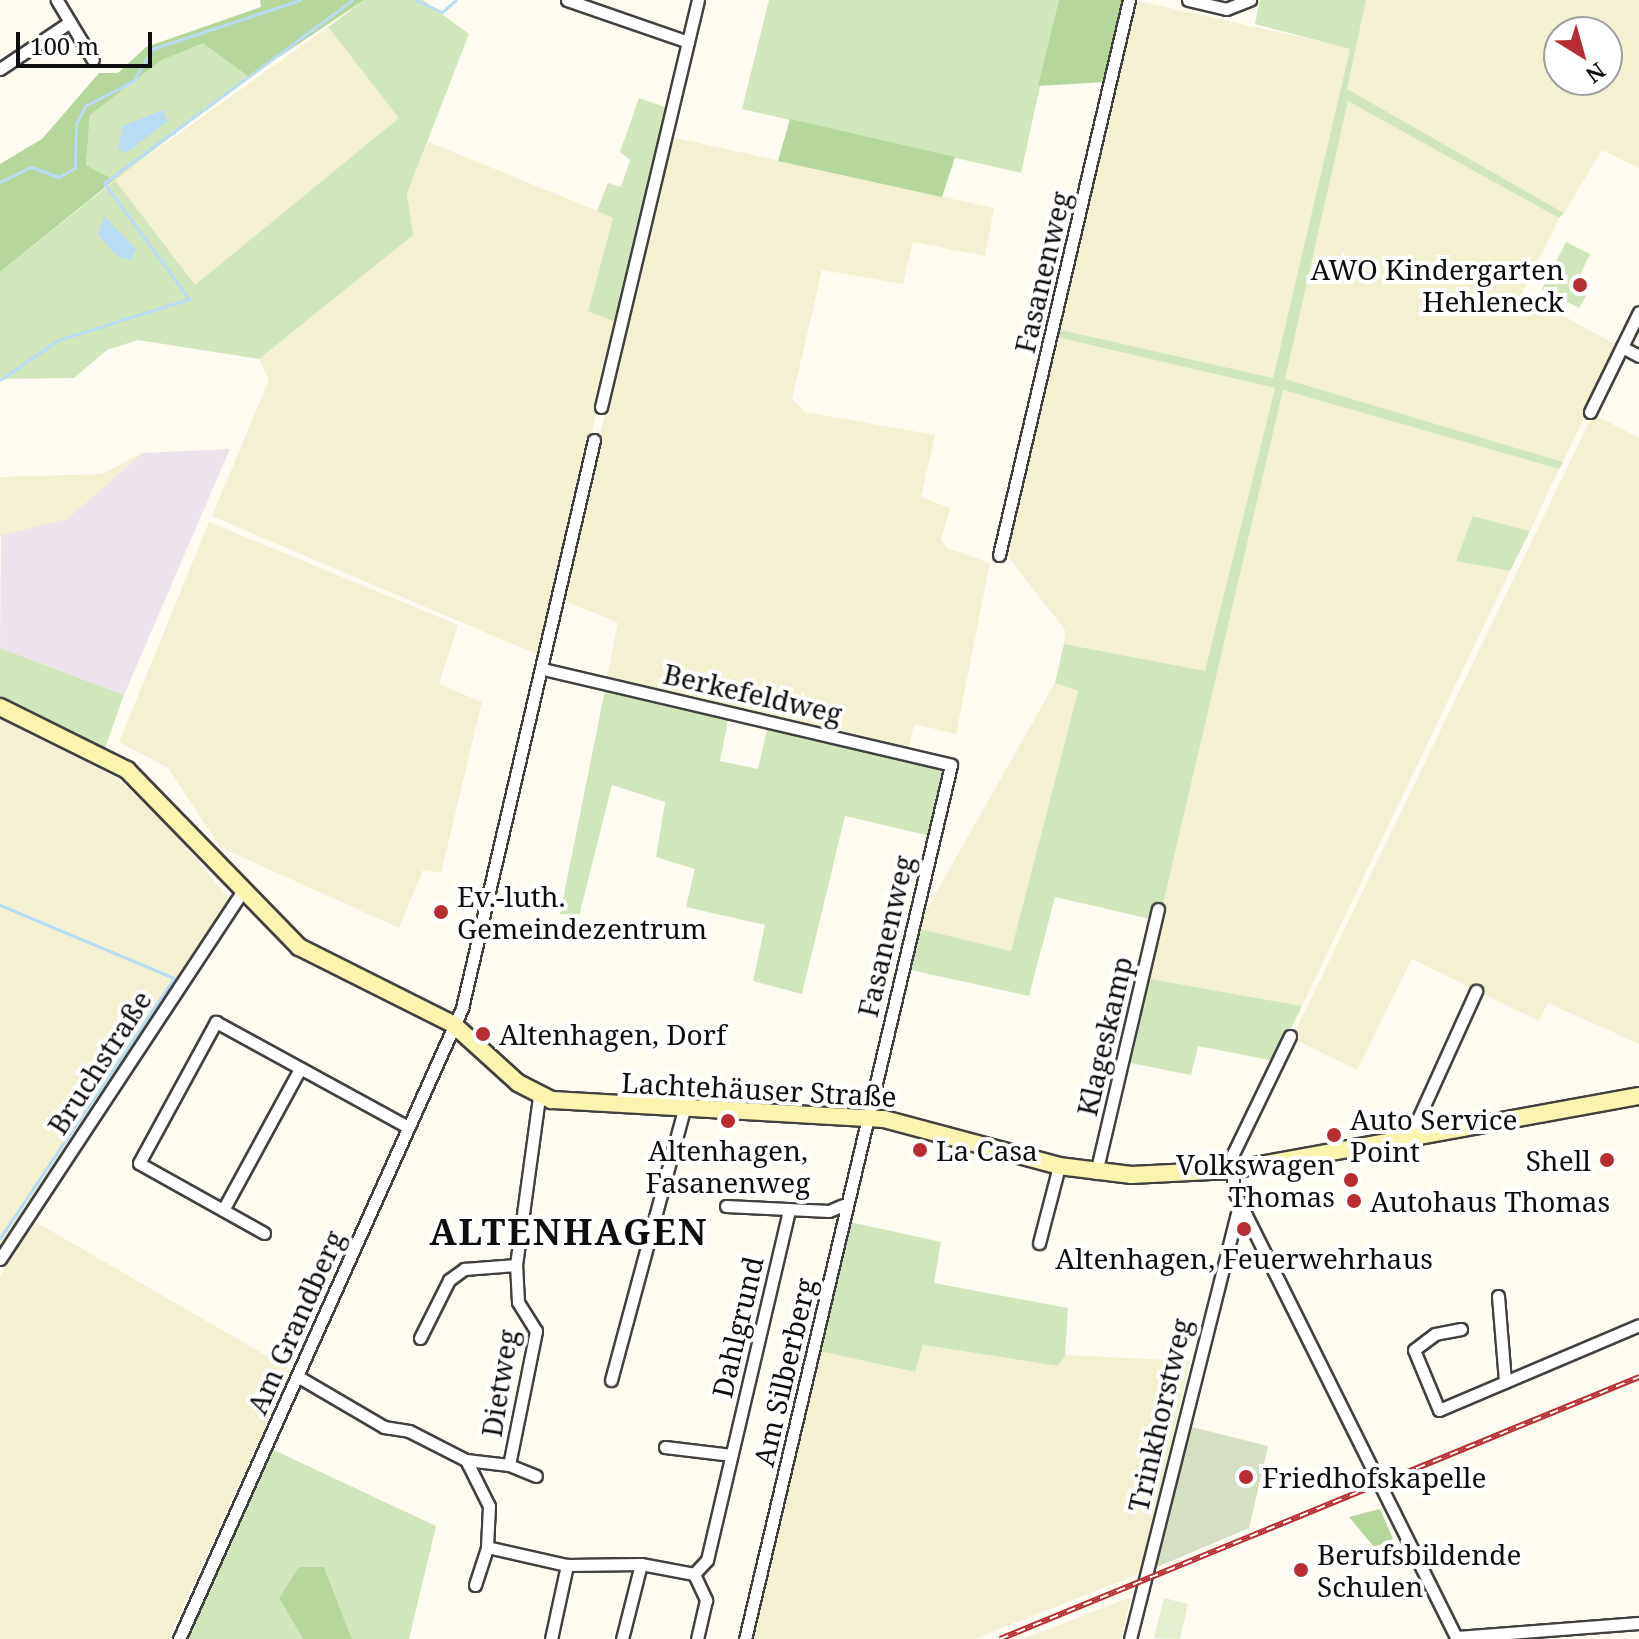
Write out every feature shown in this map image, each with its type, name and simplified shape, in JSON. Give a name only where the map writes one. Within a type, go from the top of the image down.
[{"type":"street","points":[[57,0],[93,60]]},
{"type":"street","points":[[567,0],[688,42]]},
{"type":"street","points":[[601,407],[698,0]]},
{"type":"street","name":"Fasanenweg","points":[[999,555],[1129,0]]},
{"type":"street","points":[[1188,0],[1226,9],[1250,0]]},
{"type":"street","points":[[0,69],[70,22]]},
{"type":"street","points":[[1590,412],[1639,312]]},
{"type":"street","points":[[1622,347],[1639,356]]},
{"type":"street","points":[[453,1024],[543,669],[594,440]]},
{"type":"street","name":"Berkefeldweg","points":[[543,669],[951,765]]},
{"type":"street","points":[[0,707],[127,770],[241,893],[312,956],[453,1024],[539,1096]]},
{"type":"street","name":"Fasanenweg","points":[[867,1118],[951,765]]},
{"type":"street","name":"Bruchstraße","points":[[0,1259],[241,893]]},
{"type":"street","name":"Klageskamp","points":[[1096,1173],[1158,909]]},
{"type":"street","points":[[1408,1141],[1476,991]]},
{"type":"street","points":[[264,1233],[139,1163],[216,1022],[408,1127]]},
{"type":"street","name":"Am Grandberg","points":[[179,1639],[453,1024]]},
{"type":"street","points":[[1290,1036],[1232,1170],[1239,1205],[1456,1638],[1639,1623]]},
{"type":"street","points":[[223,1210],[300,1069]]},
{"type":"street","name":"Lachtehäuser Straße","points":[[539,1096],[684,1110],[867,1118],[940,1130],[1059,1166],[1096,1173],[1232,1170],[1408,1141],[1639,1096]]},
{"type":"street","name":"Dietweg","points":[[509,1465],[536,1331],[518,1302],[516,1265],[539,1096]]},
{"type":"street","points":[[611,1380],[684,1110]]},
{"type":"street","name":"Am Silberberg","points":[[745,1639],[846,1216],[843,1205],[867,1118]]},
{"type":"street","points":[[1039,1243],[1059,1166]]},
{"type":"street","points":[[726,1206],[789,1210],[843,1205]]},
{"type":"street","name":"Trinkhorstweg","points":[[1130,1639],[1239,1205]]},
{"type":"street","name":"Dahlgrund","points":[[694,1574],[707,1560],[789,1210]]},
{"type":"street","points":[[420,1338],[449,1280],[464,1269],[516,1265]]},
{"type":"street","points":[[1498,1296],[1505,1382]]},
{"type":"street","points":[[1461,1329],[1435,1334],[1414,1350],[1439,1410],[1639,1325]]},
{"type":"street","points":[[297,1376],[384,1427],[409,1431],[466,1460],[489,1506],[487,1547],[475,1585]]},
{"type":"street","points":[[665,1447],[732,1455]]},
{"type":"street","name":"Dietweg","points":[[466,1460],[509,1465],[536,1476]]},
{"type":"street","points":[[487,1547],[567,1565],[641,1564],[694,1574],[706,1600],[697,1639]]},
{"type":"street","points":[[622,1639],[641,1564]]},
{"type":"street","points":[[551,1639],[567,1565]]},
{"type":"shaded area","points":[[1134,0],[1350,48],[1273,378],[1057,329]]},
{"type":"shaded area","points":[[1366,0],[1639,0],[1639,168],[1602,150],[1564,213],[1346,89]]},
{"type":"shaded area","points":[[328,27],[400,118],[195,285],[114,180]]},
{"type":"shaded area","points":[[1348,100],[1559,218],[1522,293],[1618,346],[1563,462],[1284,379]]},
{"type":"shaded area","points":[[671,137],[994,208],[985,256],[913,242],[903,284],[822,270],[792,399],[805,412],[935,435],[921,497],[950,508],[941,540],[947,548],[990,563],[956,734],[914,724],[908,752],[607,677],[618,623],[561,599]]},
{"type":"shaded area","points":[[428,142],[613,217],[588,310],[616,322],[543,657],[212,516],[269,380],[259,359],[412,235],[407,194]]},
{"type":"shaded area","points":[[1056,337],[1275,388],[1205,672],[1064,644],[1065,630],[1005,553]]},
{"type":"shaded area","points":[[1283,390],[1559,469],[1530,531],[1474,516],[1456,561],[1510,571],[1302,1006],[1145,978]]},
{"type":"shaded area","points":[[1593,414],[1639,438],[1639,1044],[1548,1003],[1539,1021],[1412,959],[1357,1070],[1292,1038]]},
{"type":"shaded area","points":[[230,449],[124,695],[0,648],[1,533],[67,519],[142,453]]},
{"type":"shaded area","points":[[142,453],[67,519],[0,536],[0,477],[102,474]]},
{"type":"shaded area","points":[[209,522],[458,625],[439,684],[482,702],[441,873],[423,870],[399,928],[220,847],[168,768],[119,742]]},
{"type":"shaded area","points":[[1055,683],[1078,691],[1011,951],[916,928]]},
{"type":"shaded area","points":[[0,719],[105,769],[158,813],[229,899],[0,1249]]},
{"type":"shaded area","points":[[34,1221],[291,1370],[168,1639],[0,1639],[0,1276]]},
{"type":"shaded area","points":[[922,1345],[1058,1366],[1065,1355],[1190,1361],[1141,1573],[974,1639],[749,1639],[819,1351],[914,1372]]},
{"type":"shaded area","points":[[1131,1597],[1121,1639],[1023,1639]]},
{"type":"green space","points":[[260,0],[364,0],[249,77],[203,43],[162,60],[90,115],[86,165],[114,180],[0,272],[0,164],[42,139],[99,73],[118,73],[146,47],[261,7]]},
{"type":"green space","points":[[364,0],[423,0],[469,34],[407,194],[413,235],[259,359],[138,340],[107,350],[74,378],[0,379],[0,272],[114,181],[86,165],[90,115],[162,60],[203,42],[249,77],[115,180],[195,285],[399,118],[328,27]]},
{"type":"green space","points":[[769,0],[1059,0],[1021,173],[742,109]]},
{"type":"green space","points":[[1059,0],[1126,0],[1105,82],[1038,86]]},
{"type":"green space","points":[[1260,0],[1366,0],[1347,89],[1564,213],[1559,218],[1348,101],[1285,379],[1563,462],[1559,469],[1283,390],[1159,921],[1055,897],[1029,996],[906,969],[916,928],[1011,951],[1078,691],[1055,683],[1064,644],[1205,671],[1275,388],[1056,337],[1057,329],[1273,378],[1350,49],[1255,24]]},
{"type":"green space","points":[[639,98],[670,109],[616,322],[588,311],[613,218],[597,211],[608,183],[621,187],[630,160],[620,152]]},
{"type":"green space","points":[[790,119],[955,157],[942,197],[778,161]]},
{"type":"green space","points":[[1566,242],[1590,254],[1573,289],[1586,296],[1579,308],[1542,289]]},
{"type":"green space","points":[[1473,516],[1530,531],[1510,571],[1456,561]]},
{"type":"green space","points":[[0,648],[124,695],[105,748],[0,700]]},
{"type":"green space","points":[[606,685],[729,715],[720,761],[758,769],[768,724],[946,768],[930,836],[845,816],[802,994],[753,981],[765,925],[686,907],[695,869],[656,857],[665,802],[612,785],[579,916],[560,914]]},
{"type":"green space","points":[[1145,978],[1302,1006],[1275,1061],[1198,1046],[1191,1075],[1126,1062]]},
{"type":"green space","points":[[850,1222],[941,1242],[934,1283],[1068,1308],[1065,1355],[1058,1366],[923,1345],[915,1372],[819,1351]]},
{"type":"green space","points":[[1188,1426],[1268,1446],[1249,1528],[1155,1568]]},
{"type":"green space","points":[[261,1444],[436,1526],[409,1639],[352,1639],[324,1567],[300,1567],[279,1598],[303,1639],[185,1639]]},
{"type":"green space","points":[[1380,1509],[1393,1539],[1374,1547],[1349,1517]]},
{"type":"green space","points":[[299,1567],[324,1567],[352,1639],[303,1639],[279,1598]]},
{"type":"green space","points":[[1164,1598],[1188,1604],[1180,1639],[1154,1638]]},
{"type":"water","points":[[163,110],[168,121],[126,153],[118,149],[122,126]]},
{"type":"water","points":[[104,216],[136,249],[130,260],[115,255],[98,234]]},
{"type":"waterway","points":[[0,182],[31,167],[59,177],[75,168],[76,124],[85,106],[133,81],[152,49],[300,0]]},
{"type":"waterway","points":[[0,380],[58,340],[189,299],[104,183],[352,0]]},
{"type":"waterway","points":[[416,0],[442,12],[456,0]]},
{"type":"waterway","points":[[0,905],[174,978],[0,1238]]},
{"type":"railway","points":[[1000,1639],[1639,1377]]},
{"type":"place","name":"AWO Kindergarten Hehleneck","points":[[1580,285]]},
{"type":"place","name":"Ev.-luth. Gemeindezentrum","points":[[441,912]]},
{"type":"place","name":"Altenhagen, Dorf","points":[[483,1034]]},
{"type":"place","name":"Altenhagen, Fasanenweg","points":[[728,1121]]},
{"type":"place","name":"Auto Service Point","points":[[1334,1135]]},
{"type":"place","name":"La Casa","points":[[920,1150]]},
{"type":"place","name":"Shell","points":[[1607,1160]]},
{"type":"place","name":"Volkswagen Thomas","points":[[1351,1180]]},
{"type":"place","name":"Autohaus Thomas","points":[[1354,1201]]},
{"type":"place","name":"Altenhagen, Feuerwehrhaus","points":[[1244,1229]]},
{"type":"place","name":"Friedhofskapelle","points":[[1246,1477]]},
{"type":"place","name":"Berufsbildende Schulen","points":[[1301,1570]]},
{"type":"district","name":"ALTENHAGEN","points":[[569,1232]]}]
